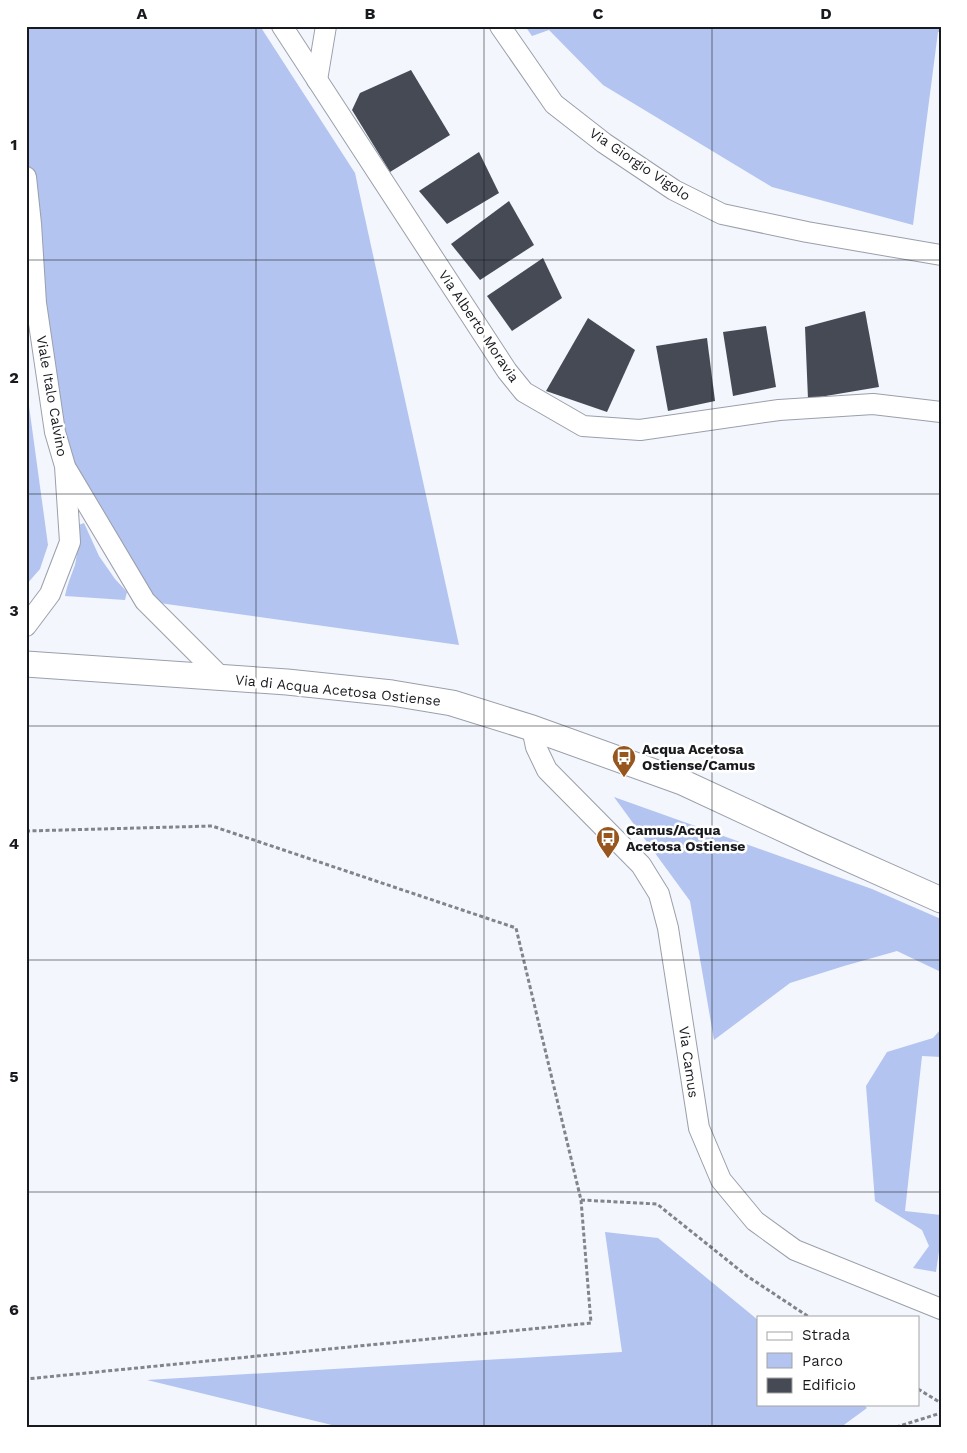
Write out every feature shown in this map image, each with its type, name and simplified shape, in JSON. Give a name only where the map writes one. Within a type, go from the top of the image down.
[{"type":"street","name":"Via Alberto Moravia","points":[[282,26],[507,371],[524,392],[583,426],[640,430],[779,410],[873,404],[941,412]]},
{"type":"street","points":[[316,80],[326,26]]},
{"type":"street","name":"Via Giorgio Vigolo","points":[[500,26],[554,104],[604,143],[674,190],[722,214],[807,232],[941,256]]},
{"type":"street","name":"Viale Italo Calvino","points":[[26,177],[36,303],[55,432],[65,466],[70,542],[50,594],[26,626]]},
{"type":"street","name":"Viale Italo Calvino","points":[[65,466],[145,601],[221,678]]},
{"type":"street","name":"Via di Acqua Acetosa Ostiense","points":[[26,664],[287,682],[392,693],[452,703],[532,728],[682,782],[941,900]]},
{"type":"street","name":"Via Camus","points":[[532,728],[536,747],[546,770],[640,865],[659,894],[668,928],[699,1128],[721,1180],[755,1221],[795,1250],[941,1309]]},
{"type":"path","points":[[26,831],[212,826],[516,928],[581,1200],[591,1323],[26,1379]]},
{"type":"path","points":[[581,1200],[657,1204],[747,1276],[807,1316]]},
{"type":"path","points":[[920,1390],[941,1404]]},
{"type":"path","points":[[896,1427],[941,1413]]},
{"type":"green space","points":[[26,26],[260,26],[355,173],[459,645],[145,601],[55,432],[26,176]]},
{"type":"green space","points":[[525,26],[941,26],[941,32],[938,32],[913,225],[772,187],[603,85],[549,30],[532,36]]},
{"type":"green space","points":[[26,384],[48,545],[40,569],[26,585]]},
{"type":"green space","points":[[84,523],[99,556],[127,592],[125,600],[65,596],[76,560],[76,526]]},
{"type":"green space","points":[[614,797],[872,889],[941,919],[941,972],[897,951],[844,966],[790,983],[714,1040],[690,901]]},
{"type":"green space","points":[[941,1029],[941,1057],[922,1056],[905,1211],[941,1215],[941,1237],[936,1272],[913,1268],[929,1246],[922,1230],[875,1201],[866,1086],[887,1052],[933,1038]]},
{"type":"green space","points":[[605,1232],[658,1238],[757,1319],[757,1406],[865,1406],[867,1408],[841,1427],[340,1427],[147,1380],[622,1352]]},
{"type":"building","points":[[411,70],[450,135],[390,172],[352,110],[360,93]]},
{"type":"building","points":[[479,152],[499,193],[447,224],[419,191]]},
{"type":"building","points":[[509,201],[534,245],[480,280],[451,244]]},
{"type":"building","points":[[543,258],[562,298],[512,331],[487,296]]},
{"type":"building","points":[[865,311],[879,387],[808,399],[805,327]]},
{"type":"building","points":[[588,318],[635,350],[607,412],[546,391]]},
{"type":"building","points":[[766,326],[776,387],[733,396],[723,332]]},
{"type":"building","points":[[707,338],[715,401],[668,411],[656,346]]},
{"type":"place","name":"Acqua Acetosa Ostiense/Camus","points":[[624,778]]},
{"type":"place","name":"Camus/Acqua Acetosa Ostiense","points":[[608,859]]}]
